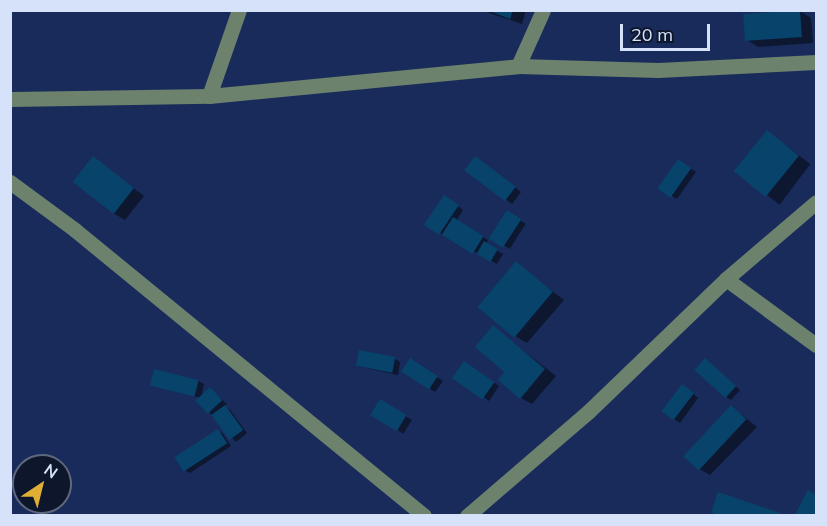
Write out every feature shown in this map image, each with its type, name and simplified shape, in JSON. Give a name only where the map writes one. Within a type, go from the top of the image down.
[{"type":"street","points":[[209,96],[239,10]]},
{"type":"street","points":[[518,66],[543,10]]},
{"type":"street","points":[[10,99],[209,96],[518,66],[658,70],[816,62]]},
{"type":"street","points":[[10,182],[75,230],[424,516]]},
{"type":"street","points":[[467,516],[589,411],[726,279],[816,202]]},
{"type":"street","points":[[726,279],[816,345]]},
{"type":"building","points":[[487,10],[513,10],[510,19]]},
{"type":"building","points":[[800,10],[802,37],[745,41],[743,14]]},
{"type":"building","points":[[767,130],[799,156],[766,197],[734,171]]},
{"type":"building","points":[[93,156],[134,188],[114,214],[73,182]]},
{"type":"building","points":[[475,156],[516,187],[505,201],[464,170]]},
{"type":"building","points":[[678,159],[691,168],[670,198],[657,188]]},
{"type":"building","points":[[444,195],[459,205],[439,235],[424,225]]},
{"type":"building","points":[[507,210],[521,219],[503,248],[488,239]]},
{"type":"building","points":[[453,217],[484,236],[472,254],[442,235]]},
{"type":"building","points":[[484,241],[498,249],[490,262],[476,254]]},
{"type":"building","points":[[516,261],[553,292],[514,338],[477,307]]},
{"type":"building","points":[[493,325],[545,369],[520,399],[498,380],[504,372],[475,347]]},
{"type":"building","points":[[359,350],[395,357],[392,373],[356,366]]},
{"type":"building","points":[[410,358],[438,376],[429,389],[401,371]]},
{"type":"building","points":[[705,358],[736,386],[726,398],[694,370]]},
{"type":"building","points":[[464,361],[494,382],[482,399],[452,378]]},
{"type":"building","points":[[154,369],[199,380],[195,397],[150,385]]},
{"type":"building","points":[[682,384],[694,393],[674,420],[662,411]]},
{"type":"building","points":[[210,387],[222,400],[208,414],[195,401]]},
{"type":"building","points":[[380,399],[407,415],[397,431],[370,415]]},
{"type":"building","points":[[225,405],[243,430],[229,440],[211,415]]},
{"type":"building","points":[[731,405],[746,419],[699,471],[683,456]]},
{"type":"building","points":[[218,429],[227,443],[184,472],[174,457]]},
{"type":"building","points":[[808,490],[816,495],[816,516],[794,516]]},
{"type":"building","points":[[718,492],[780,513],[779,516],[719,516],[711,512]]}]
